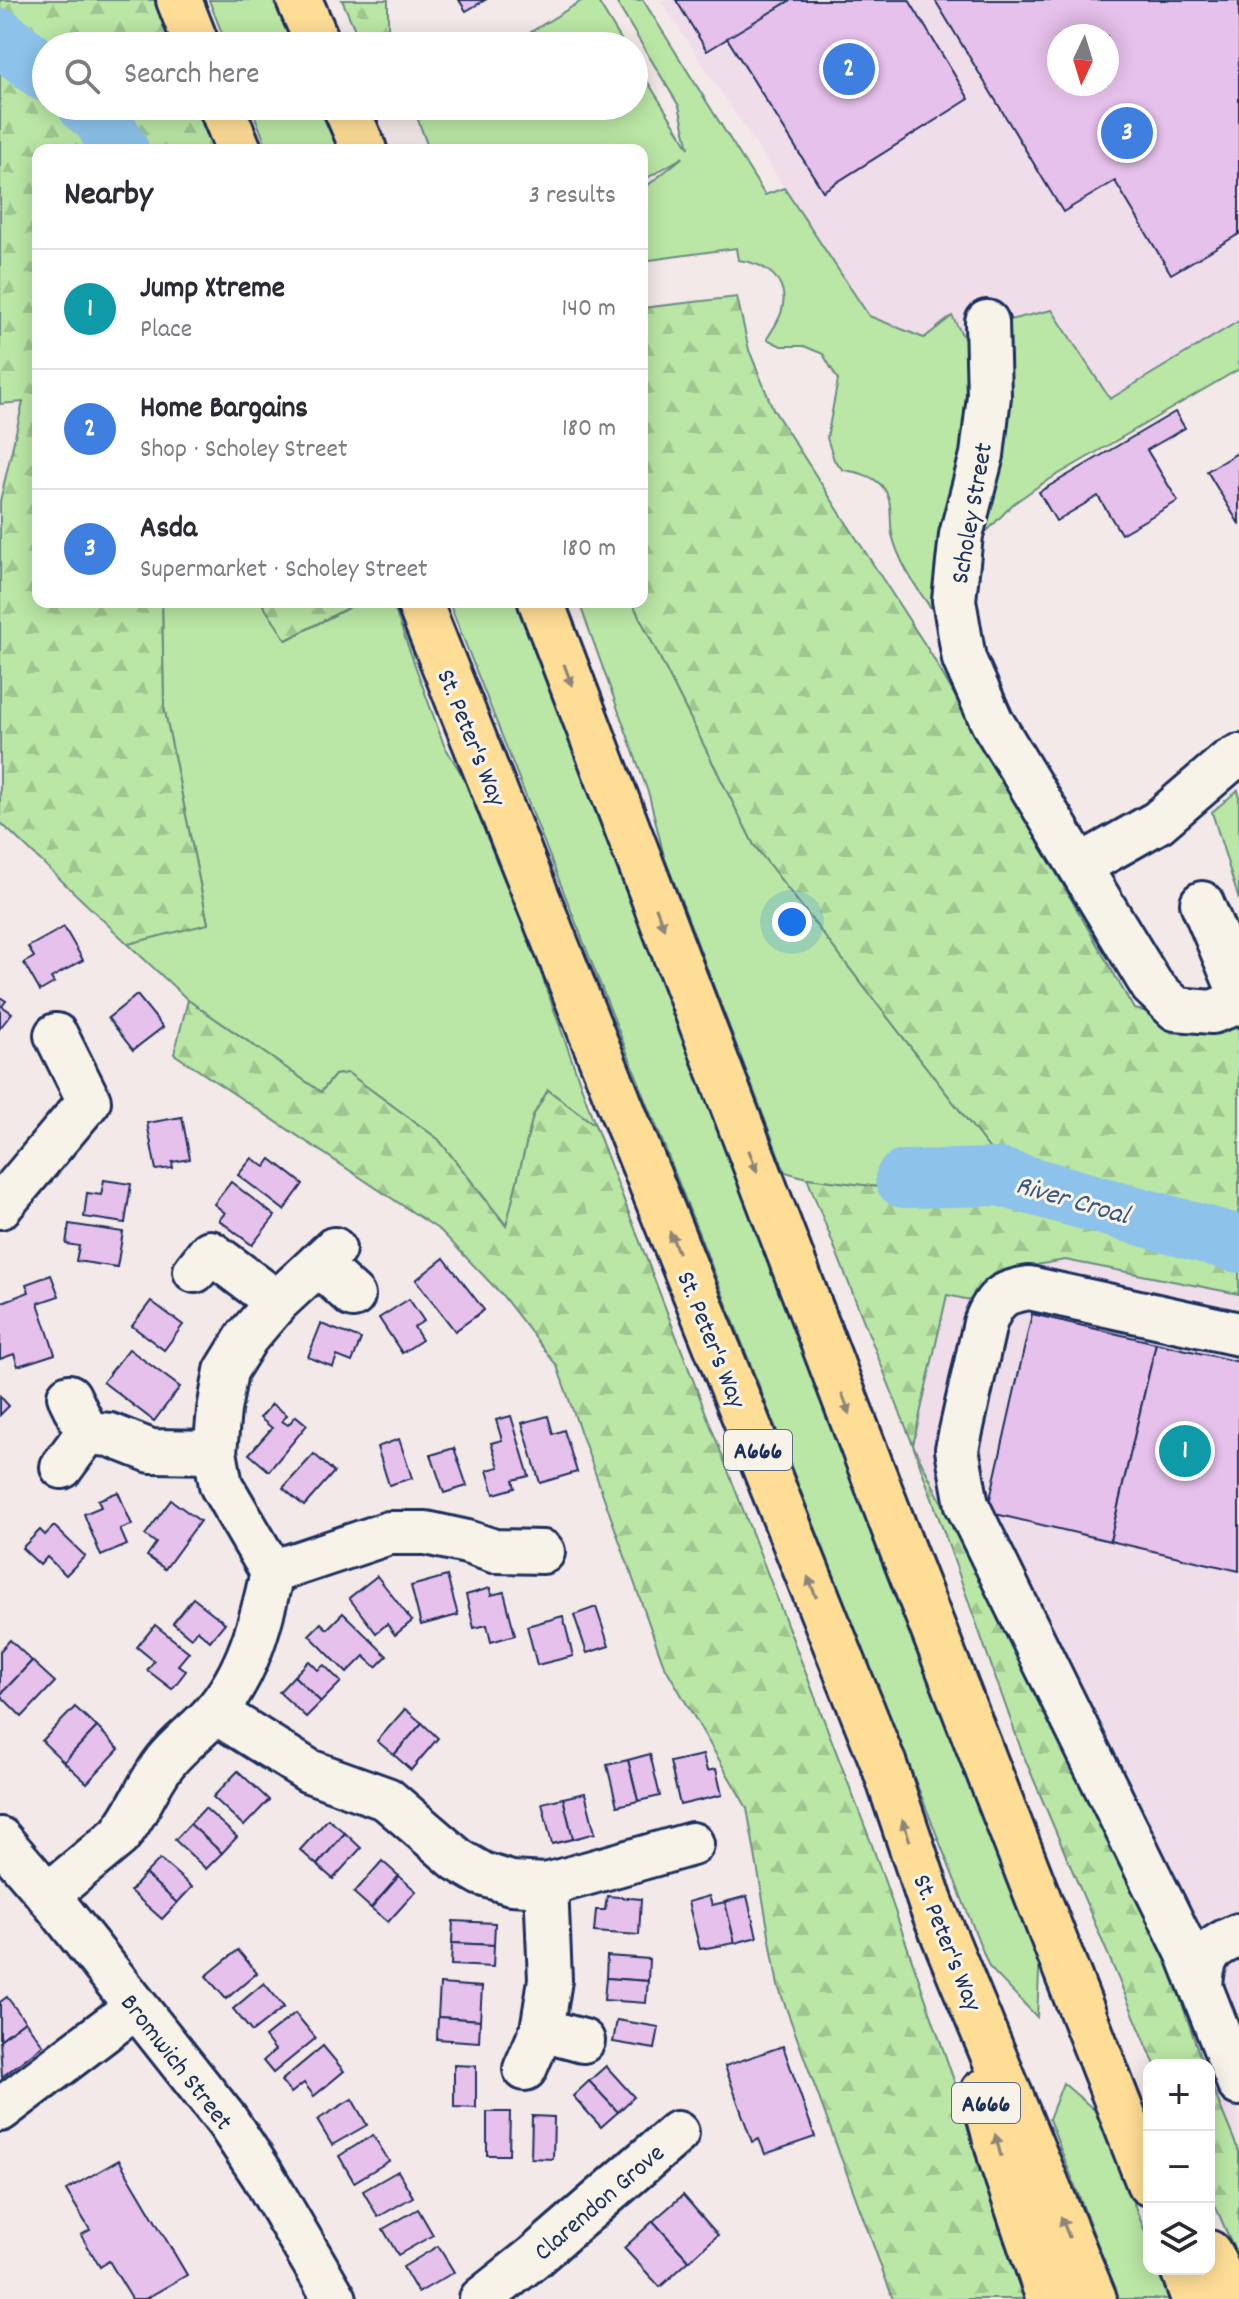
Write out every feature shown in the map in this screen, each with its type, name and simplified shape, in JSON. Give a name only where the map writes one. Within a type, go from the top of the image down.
[{"type":"highway","points":[[179,0],[192,32]]},
{"type":"highway","points":[[299,0],[313,32]]},
{"type":"highway","points":[[319,0],[332,32]]},
{"type":"highway","points":[[227,120],[237,144]]},
{"type":"highway","points":[[351,120],[361,144]]},
{"type":"highway","points":[[364,120],[373,144]]},
{"type":"highway","name":"St. Peter's Way","points":[[421,608],[884,1765],[931,1904],[1094,2299]]},
{"type":"highway","points":[[543,608],[869,1464],[1143,2168]]},
{"type":"highway","name":"A666","points":[[931,1904],[1002,2161],[1049,2299]]},
{"type":"highway","points":[[1106,2073],[1148,2131]]},
{"type":"highway","points":[[1215,2266],[1231,2299]]},
{"type":"highway","points":[[1185,2275],[1194,2299]]},
{"type":"street","name":"Scholey Street","points":[[987,322],[989,396],[982,455],[961,535],[954,600],[964,659],[992,722],[1152,986],[1176,1009],[1212,1012],[1239,1002]]},
{"type":"street","points":[[1080,866],[1158,822],[1239,756]]},
{"type":"street","points":[[1202,903],[1239,991]]},
{"type":"street","points":[[0,1207],[89,1101],[57,1034]]},
{"type":"street","points":[[195,1271],[210,1252],[277,1302]]},
{"type":"street","points":[[48,1895],[119,1836],[165,1762],[215,1712],[246,1665],[264,1611],[272,1572],[221,1485],[215,1452],[226,1371],[247,1337],[277,1302],[326,1257],[353,1296]]},
{"type":"street","points":[[1239,1334],[1029,1288],[1009,1291],[992,1305],[985,1323],[957,1449],[967,1505],[1187,1952],[1239,2084]]},
{"type":"street","points":[[69,1396],[87,1433]]},
{"type":"street","points":[[87,1433],[110,1435],[151,1451],[215,1452]]},
{"type":"street","points":[[62,1467],[87,1433]]},
{"type":"street","points":[[272,1572],[389,1533],[426,1533],[494,1551],[543,1552]]},
{"type":"street","points":[[215,1712],[309,1771],[387,1799],[458,1860],[482,1874],[511,1883],[546,1885],[692,1844]]},
{"type":"street","name":"Bromwich Street","points":[[0,1839],[227,2121],[262,2174],[335,2299]]},
{"type":"street","points":[[525,2069],[542,2030],[550,1980],[546,1885]]},
{"type":"street","points":[[1201,1987],[1205,1960],[1212,1950],[1239,1935]]},
{"type":"street","points":[[0,2110],[136,2007]]},
{"type":"street","points":[[542,2030],[583,2041]]},
{"type":"street","name":"Clarendon Grove","points":[[481,2299],[677,2133]]},
{"type":"shaded area","points":[[660,0],[1239,0],[1239,321],[1109,399],[1052,311],[1009,320],[966,342],[952,317],[924,338],[869,316]]},
{"type":"shaded area","points":[[1065,1260],[1239,1294],[1239,2152],[1215,2094],[1215,2059],[1201,2059],[1161,1942],[913,1445],[947,1295],[970,1300],[1000,1271]]},
{"type":"green space","points":[[0,0],[157,0],[170,32],[32,32],[32,120],[204,120],[214,144],[32,144],[32,608],[162,608],[164,707],[208,924],[128,944],[0,822],[0,501],[23,402],[0,404]]},
{"type":"green space","points":[[209,0],[275,0],[289,32],[222,32]]},
{"type":"green space","points":[[342,0],[388,0],[388,32],[356,32]]},
{"type":"green space","points":[[583,0],[597,0],[616,32],[531,32]]},
{"type":"green space","points":[[615,0],[643,0],[765,195],[784,188],[869,316],[924,338],[952,316],[966,342],[966,438],[937,616],[899,555],[892,534],[886,491],[874,479],[843,470],[834,460],[827,438],[838,380],[823,354],[804,346],[781,346],[767,339],[782,310],[784,299],[779,282],[766,269],[738,260],[736,248],[648,260],[648,185],[683,157],[648,177],[648,144],[427,144],[418,120],[648,120],[648,82],[689,148],[679,106],[648,55],[648,32],[634,32]]},
{"type":"green space","points":[[256,120],[326,120],[336,144],[266,144]]},
{"type":"green space","points":[[737,297],[749,350],[773,409],[931,654],[1134,1009],[1239,1028],[1239,1294],[1065,1260],[1001,1271],[970,1300],[947,1295],[913,1445],[807,1178],[989,1201],[1006,1170],[754,845],[635,608],[648,608],[648,307]]},
{"type":"green space","points":[[1052,310],[1110,399],[1239,321],[1239,369],[1040,485],[1013,504],[987,531],[974,531],[1003,400],[1009,320]]},
{"type":"green space","points":[[162,608],[265,608],[287,640],[348,608],[394,608],[444,745],[483,810],[595,1125],[548,1090],[533,1116],[507,1226],[438,1139],[348,1073],[335,1075],[321,1092],[188,1000],[128,944],[208,923],[164,707]]},
{"type":"green space","points":[[265,608],[347,608],[286,640]]},
{"type":"green space","points":[[451,608],[520,608],[1040,1950],[1037,2017],[989,1967]]},
{"type":"green space","points":[[581,608],[635,608],[754,845],[1006,1170],[990,1201],[807,1178],[785,1172],[664,856],[649,795]]},
{"type":"green space","points":[[1238,790],[1239,795],[1239,900],[1212,812]]},
{"type":"green space","points":[[188,1000],[321,1092],[335,1075],[348,1073],[438,1139],[506,1226],[533,1116],[548,1090],[595,1125],[872,1845],[1030,2299],[893,2299],[778,1986],[747,1808],[663,1663],[557,1366],[502,1295],[441,1231],[174,1054]]},
{"type":"green space","points":[[913,1445],[1161,1942],[1201,2059],[1152,2059],[1022,1752]]},
{"type":"green space","points":[[1063,2083],[1098,2113],[1143,2227],[1143,2275],[1162,2275],[1172,2299],[1119,2299],[1049,2119]]},
{"type":"green space","points":[[1215,2094],[1239,2152],[1239,2261],[1215,2205]]},
{"type":"building","points":[[459,0],[485,0],[466,11]]},
{"type":"building","points":[[676,0],[791,0],[707,51]]},
{"type":"building","points":[[791,0],[909,0],[969,99],[823,191],[727,38]]},
{"type":"building","points":[[935,0],[1239,0],[1239,234],[1171,274],[1115,181],[1063,212]]},
{"type":"building","points":[[1175,412],[1185,428],[1147,450],[1178,501],[1121,534],[1098,496],[1056,521],[1039,492]]},
{"type":"building","points":[[1239,452],[1239,524],[1207,471]]},
{"type":"building","points":[[64,927],[83,960],[51,978],[54,983],[40,991],[24,963],[34,957],[28,947]]},
{"type":"building","points":[[137,995],[163,1027],[133,1050],[108,1018]]},
{"type":"building","points":[[0,997],[6,1001],[2,1006],[12,1013],[0,1028]]},
{"type":"building","points":[[182,1117],[190,1159],[172,1162],[173,1168],[156,1170],[147,1123]]},
{"type":"building","points":[[252,1158],[265,1167],[271,1159],[303,1184],[284,1210],[238,1175]]},
{"type":"building","points":[[104,1180],[131,1184],[125,1223],[84,1217],[87,1193],[101,1195]]},
{"type":"building","points":[[231,1182],[275,1216],[252,1245],[219,1220],[225,1213],[214,1204]]},
{"type":"building","points":[[69,1224],[123,1232],[117,1267],[76,1261],[79,1246],[66,1244]]},
{"type":"building","points":[[444,1258],[484,1310],[455,1331],[416,1280]]},
{"type":"building","points":[[51,1275],[59,1296],[38,1303],[55,1354],[18,1366],[14,1354],[0,1359],[0,1303],[29,1292],[26,1284]]},
{"type":"building","points":[[409,1299],[424,1321],[414,1327],[422,1340],[402,1353],[379,1318]]},
{"type":"building","points":[[151,1301],[183,1325],[164,1350],[132,1326]]},
{"type":"building","points":[[1032,1314],[1156,1343],[1110,1541],[987,1512]]},
{"type":"building","points":[[321,1324],[361,1339],[352,1362],[337,1356],[333,1367],[308,1357]]},
{"type":"building","points":[[1156,1343],[1239,1362],[1239,1571],[1110,1541]]},
{"type":"building","points":[[129,1349],[180,1387],[154,1421],[103,1382]]},
{"type":"building","points":[[0,1396],[9,1406],[0,1415]]},
{"type":"building","points":[[272,1404],[287,1415],[282,1421],[288,1425],[296,1416],[307,1425],[269,1471],[249,1454],[272,1428],[260,1418]]},
{"type":"building","points":[[511,1416],[529,1476],[513,1480],[515,1488],[494,1494],[487,1470],[499,1467],[491,1443],[502,1440],[496,1420]]},
{"type":"building","points":[[548,1416],[553,1434],[564,1430],[577,1472],[540,1483],[522,1423]]},
{"type":"building","points":[[399,1439],[412,1478],[389,1485],[377,1447]]},
{"type":"building","points":[[454,1448],[467,1486],[444,1493],[431,1455]]},
{"type":"building","points":[[314,1454],[334,1472],[304,1506],[283,1488]]},
{"type":"building","points":[[118,1492],[132,1525],[120,1529],[127,1545],[101,1556],[84,1514],[101,1507],[98,1500]]},
{"type":"building","points":[[171,1500],[200,1521],[165,1569],[147,1556],[156,1543],[145,1535]]},
{"type":"building","points":[[54,1526],[85,1556],[66,1575],[47,1557],[40,1565],[22,1548],[40,1530],[45,1535]]},
{"type":"building","points":[[377,1576],[412,1621],[395,1635],[387,1624],[376,1633],[349,1598]]},
{"type":"building","points":[[447,1576],[458,1615],[421,1625],[411,1586]]},
{"type":"building","points":[[490,1588],[491,1595],[504,1592],[515,1635],[491,1642],[487,1625],[474,1628],[466,1595]]},
{"type":"building","points":[[193,1598],[225,1623],[210,1641],[197,1630],[191,1638],[173,1623]]},
{"type":"building","points":[[596,1607],[609,1646],[587,1653],[574,1615]]},
{"type":"building","points":[[343,1613],[387,1656],[376,1667],[364,1656],[347,1673],[309,1635],[321,1623],[327,1629]]},
{"type":"building","points":[[563,1616],[573,1656],[537,1665],[527,1626]]},
{"type":"building","points":[[155,1625],[189,1652],[178,1665],[186,1671],[172,1689],[147,1670],[154,1661],[137,1647]]},
{"type":"building","points":[[10,1640],[32,1661],[0,1695],[0,1651]]},
{"type":"building","points":[[32,1661],[55,1682],[22,1717],[0,1695]]},
{"type":"building","points":[[309,1661],[318,1670],[324,1665],[341,1682],[321,1702],[294,1676]]},
{"type":"building","points":[[294,1676],[321,1702],[306,1717],[279,1692]]},
{"type":"building","points":[[75,1707],[97,1727],[64,1762],[42,1741]]},
{"type":"building","points":[[405,1709],[422,1723],[394,1755],[377,1741]]},
{"type":"building","points":[[422,1723],[438,1738],[411,1770],[394,1755]]},
{"type":"building","points":[[97,1727],[119,1749],[87,1783],[64,1762]]},
{"type":"building","points":[[650,1754],[660,1796],[638,1801],[628,1760]]},
{"type":"building","points":[[703,1755],[707,1771],[716,1769],[722,1795],[680,1805],[670,1762]]},
{"type":"building","points":[[628,1760],[638,1801],[617,1806],[607,1765]]},
{"type":"building","points":[[238,1771],[269,1800],[244,1826],[213,1797]]},
{"type":"building","points":[[585,1793],[595,1833],[573,1839],[563,1798]]},
{"type":"building","points":[[563,1798],[573,1839],[552,1844],[542,1803]]},
{"type":"building","points":[[205,1808],[237,1837],[222,1853],[190,1824]]},
{"type":"building","points":[[328,1819],[345,1833],[317,1865],[300,1850]]},
{"type":"building","points":[[190,1824],[222,1853],[206,1869],[175,1840]]},
{"type":"building","points":[[345,1833],[361,1848],[333,1879],[317,1865]]},
{"type":"building","points":[[160,1859],[192,1887],[177,1903],[145,1874]]},
{"type":"building","points":[[382,1861],[399,1876],[371,1908],[354,1893]]},
{"type":"building","points":[[145,1874],[177,1903],[162,1919],[130,1891]]},
{"type":"building","points":[[399,1876],[416,1891],[388,1922],[371,1908]]},
{"type":"building","points":[[607,1896],[641,1899],[639,1935],[594,1932],[596,1910],[605,1910]]},
{"type":"building","points":[[709,1896],[712,1905],[725,1902],[735,1943],[700,1949],[688,1902]]},
{"type":"building","points":[[747,1896],[757,1937],[735,1943],[725,1902]]},
{"type":"building","points":[[453,1921],[495,1923],[494,1945],[452,1943]]},
{"type":"building","points":[[452,1943],[494,1945],[493,1967],[451,1965]]},
{"type":"building","points":[[238,1950],[257,1973],[226,1999],[206,1976]]},
{"type":"building","points":[[607,1956],[649,1959],[648,1981],[606,1978]]},
{"type":"building","points":[[606,1978],[648,1981],[646,2003],[604,2000]]},
{"type":"building","points":[[264,1983],[284,2007],[252,2032],[233,2009]]},
{"type":"building","points":[[440,1984],[482,1987],[480,2020],[438,2017]]},
{"type":"building","points":[[7,1997],[25,2021],[0,2040],[0,2002]]},
{"type":"building","points":[[295,2013],[316,2038],[273,2073],[263,2061],[275,2050],[265,2037]]},
{"type":"building","points":[[438,2017],[480,2020],[479,2042],[437,2039]]},
{"type":"building","points":[[617,2020],[659,2027],[655,2049],[613,2042]]},
{"type":"building","points":[[25,2021],[43,2045],[2,2077],[0,2040]]},
{"type":"building","points":[[323,2046],[344,2071],[314,2096],[304,2083],[291,2093],[281,2081]]},
{"type":"building","points":[[783,2046],[815,2137],[765,2154],[759,2139],[752,2142],[725,2066]]},
{"type":"building","points":[[454,2065],[476,2066],[476,2108],[454,2107]]},
{"type":"building","points":[[606,2066],[634,2097],[618,2112],[589,2081]]},
{"type":"building","points":[[589,2081],[618,2112],[601,2127],[573,2096]]},
{"type":"building","points":[[352,2099],[367,2125],[332,2145],[317,2120]]},
{"type":"building","points":[[487,2112],[510,2112],[509,2155],[487,2155]]},
{"type":"building","points":[[532,2116],[554,2117],[553,2159],[531,2158]]},
{"type":"building","points":[[373,2135],[389,2161],[354,2182],[339,2156]]},
{"type":"building","points":[[119,2160],[187,2275],[145,2299],[132,2299],[109,2261],[100,2267],[81,2235],[90,2230],[66,2190]]},
{"type":"building","points":[[398,2171],[413,2197],[378,2217],[363,2191]]},
{"type":"building","points":[[683,2195],[718,2235],[689,2261],[653,2221]]},
{"type":"building","points":[[418,2209],[433,2235],[398,2255],[383,2229]]},
{"type":"building","points":[[653,2221],[689,2261],[660,2287],[624,2248]]},
{"type":"building","points":[[438,2246],[454,2272],[418,2293],[403,2267]]},
{"type":"waterway","name":"River Croal","points":[[0,37],[32,62]]},
{"type":"waterway","name":"River Croal","points":[[103,120],[117,144]]},
{"type":"waterway","name":"River Croal","points":[[904,1179],[999,1177],[1239,1244]]},
{"type":"place","name":"Home Bargains","points":[[849,69]]},
{"type":"place","name":"Asda","points":[[1127,133]]},
{"type":"place","name":"Jump Xtreme","points":[[1185,1451]]}]
